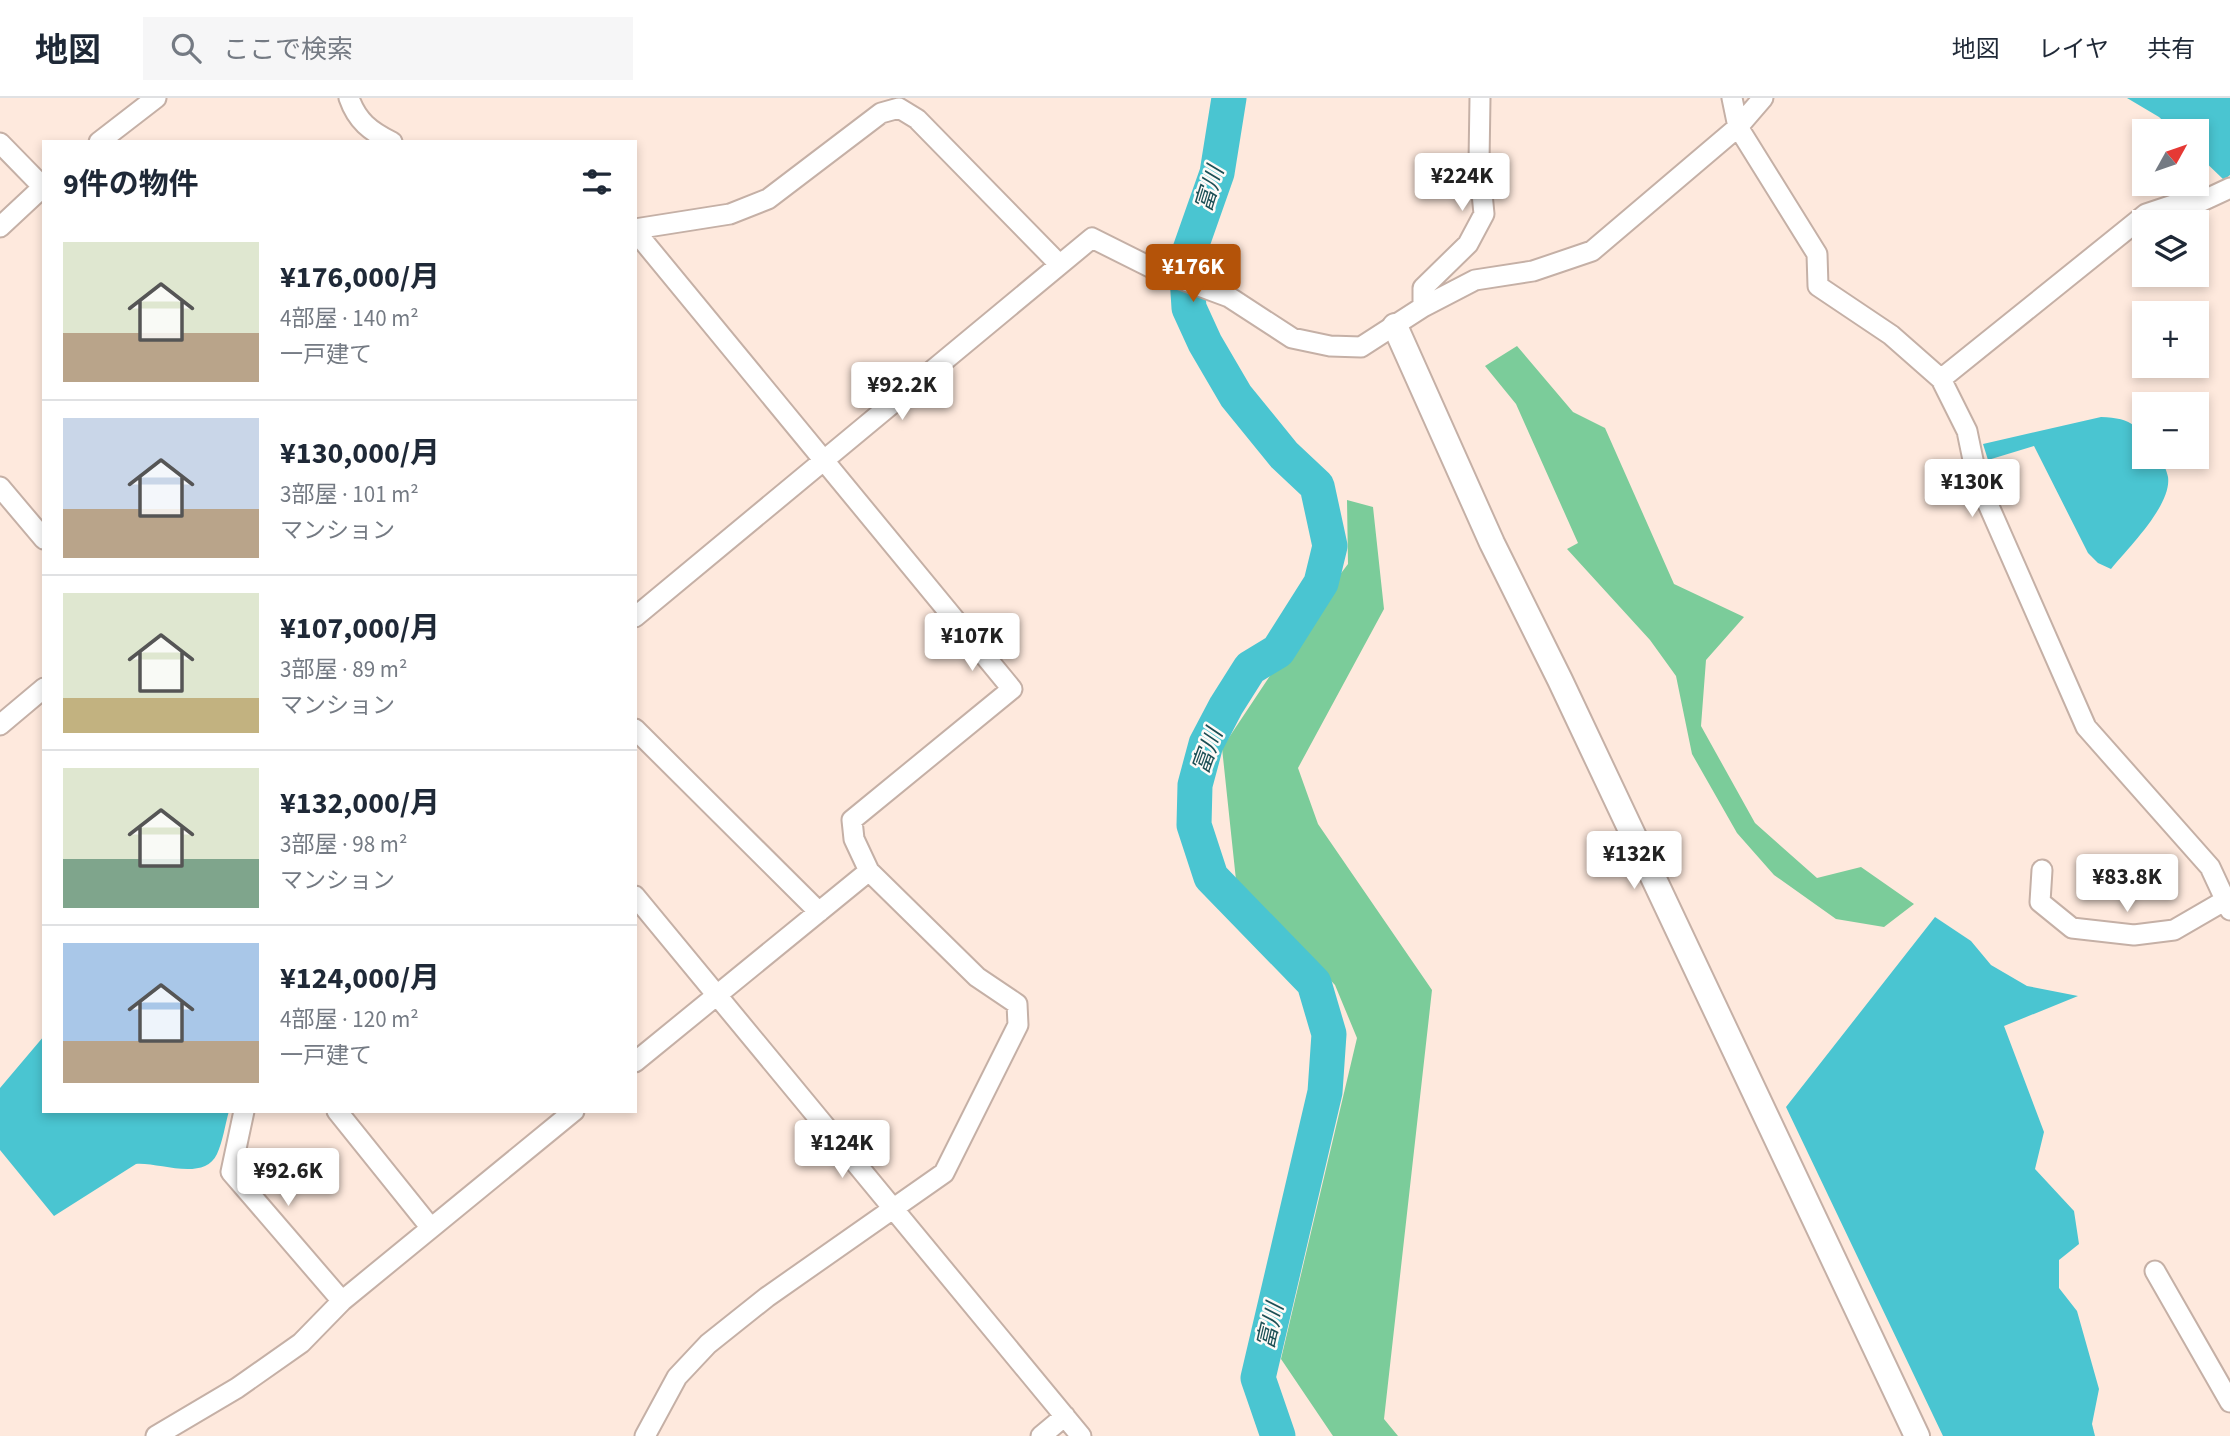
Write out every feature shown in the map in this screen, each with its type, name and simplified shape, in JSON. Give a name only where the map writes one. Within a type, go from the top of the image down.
[{"type":"street","points":[[102,140],[156,98]]},
{"type":"street","points":[[349,98],[355,115],[372,132],[388,140]]},
{"type":"street","points":[[1423,307],[1423,288],[1468,244],[1484,214],[1479,163],[1480,98]]},
{"type":"street","points":[[1732,98],[1738,127],[1817,254],[1818,286],[1891,335],[1941,379],[1967,431],[1977,479],[2086,727],[2210,867],[2227,906],[2174,930],[2134,935],[2072,928],[2040,902],[2042,870]]},
{"type":"street","points":[[637,615],[1092,238],[1156,270],[1229,297],[1292,338],[1331,346],[1361,347],[1423,307],[1475,280],[1533,271],[1592,251],[1738,127],[1763,98]]},
{"type":"street","points":[[637,230],[730,214],[768,199],[881,113],[899,108],[917,119],[1059,264]]},
{"type":"street","points":[[0,143],[42,186]]},
{"type":"street","points":[[0,227],[42,188]]},
{"type":"street","points":[[1941,379],[2146,214],[2173,205],[2200,202],[2230,188]]},
{"type":"street","points":[[637,232],[1012,690],[852,820],[853,839],[869,871],[977,977],[1017,1004],[1018,1026],[944,1173],[890,1208],[708,1344],[677,1377],[645,1436]]},
{"type":"street","points":[[1395,326],[1492,543],[1560,680],[1917,1436]]},
{"type":"street","points":[[0,487],[42,536]]},
{"type":"street","points":[[0,725],[42,690]]},
{"type":"street","points":[[637,731],[819,912]]},
{"type":"street","points":[[637,1060],[869,871]]},
{"type":"street","points":[[637,898],[1081,1436]]},
{"type":"street","points":[[244,1113],[231,1172],[342,1301]]},
{"type":"street","points":[[339,1113],[431,1228]]},
{"type":"street","points":[[156,1436],[237,1388],[301,1343],[342,1301],[573,1113]]},
{"type":"street","points":[[2155,1271],[2230,1402]]},
{"type":"street","points":[[1041,1436],[1065,1416]]},
{"type":"green space","points":[[1517,346],[1573,412],[1605,428],[1674,584],[1744,617],[1706,660],[1701,726],[1755,823],[1817,878],[1861,867],[1914,904],[1884,927],[1836,919],[1774,875],[1737,833],[1692,754],[1676,676],[1650,640],[1567,549],[1578,543],[1516,404],[1485,366]]},
{"type":"green space","points":[[1347,500],[1373,507],[1384,609],[1298,768],[1318,824],[1432,990],[1384,1419],[1398,1436],[1333,1436],[1281,1359],[1357,1038],[1335,985],[1236,880],[1222,748],[1317,605],[1348,564]]},
{"type":"water","points":[[2127,98],[2230,98],[2230,175],[2224,180],[2209,166],[2209,119],[2159,117]]},
{"type":"water","points":[[2101,417],[2121,419],[2132,425],[2132,469],[2166,469],[2167,488],[2156,513],[2111,569],[2098,563],[2088,553],[2034,446],[1988,460],[1983,444]]},
{"type":"water","points":[[1935,917],[1971,941],[1991,965],[2027,986],[2078,996],[2004,1026],[2044,1132],[2035,1169],[2074,1211],[2079,1244],[2059,1260],[2059,1288],[2077,1311],[2099,1389],[2092,1424],[2095,1436],[1943,1436],[1786,1107]]},
{"type":"water","points":[[42,1038],[42,1113],[228,1113],[217,1154],[211,1162],[192,1169],[136,1164],[54,1216],[0,1150],[0,1088]]},
{"type":"waterway","name":"富川","points":[[1229,98],[1217,173],[1186,261],[1189,308],[1205,343],[1236,396],[1284,455],[1317,486],[1330,546],[1321,583],[1278,651],[1250,668],[1226,706],[1206,744],[1195,785],[1194,825],[1211,877],[1314,983],[1329,1034],[1325,1092],[1258,1378],[1278,1436]]}]
